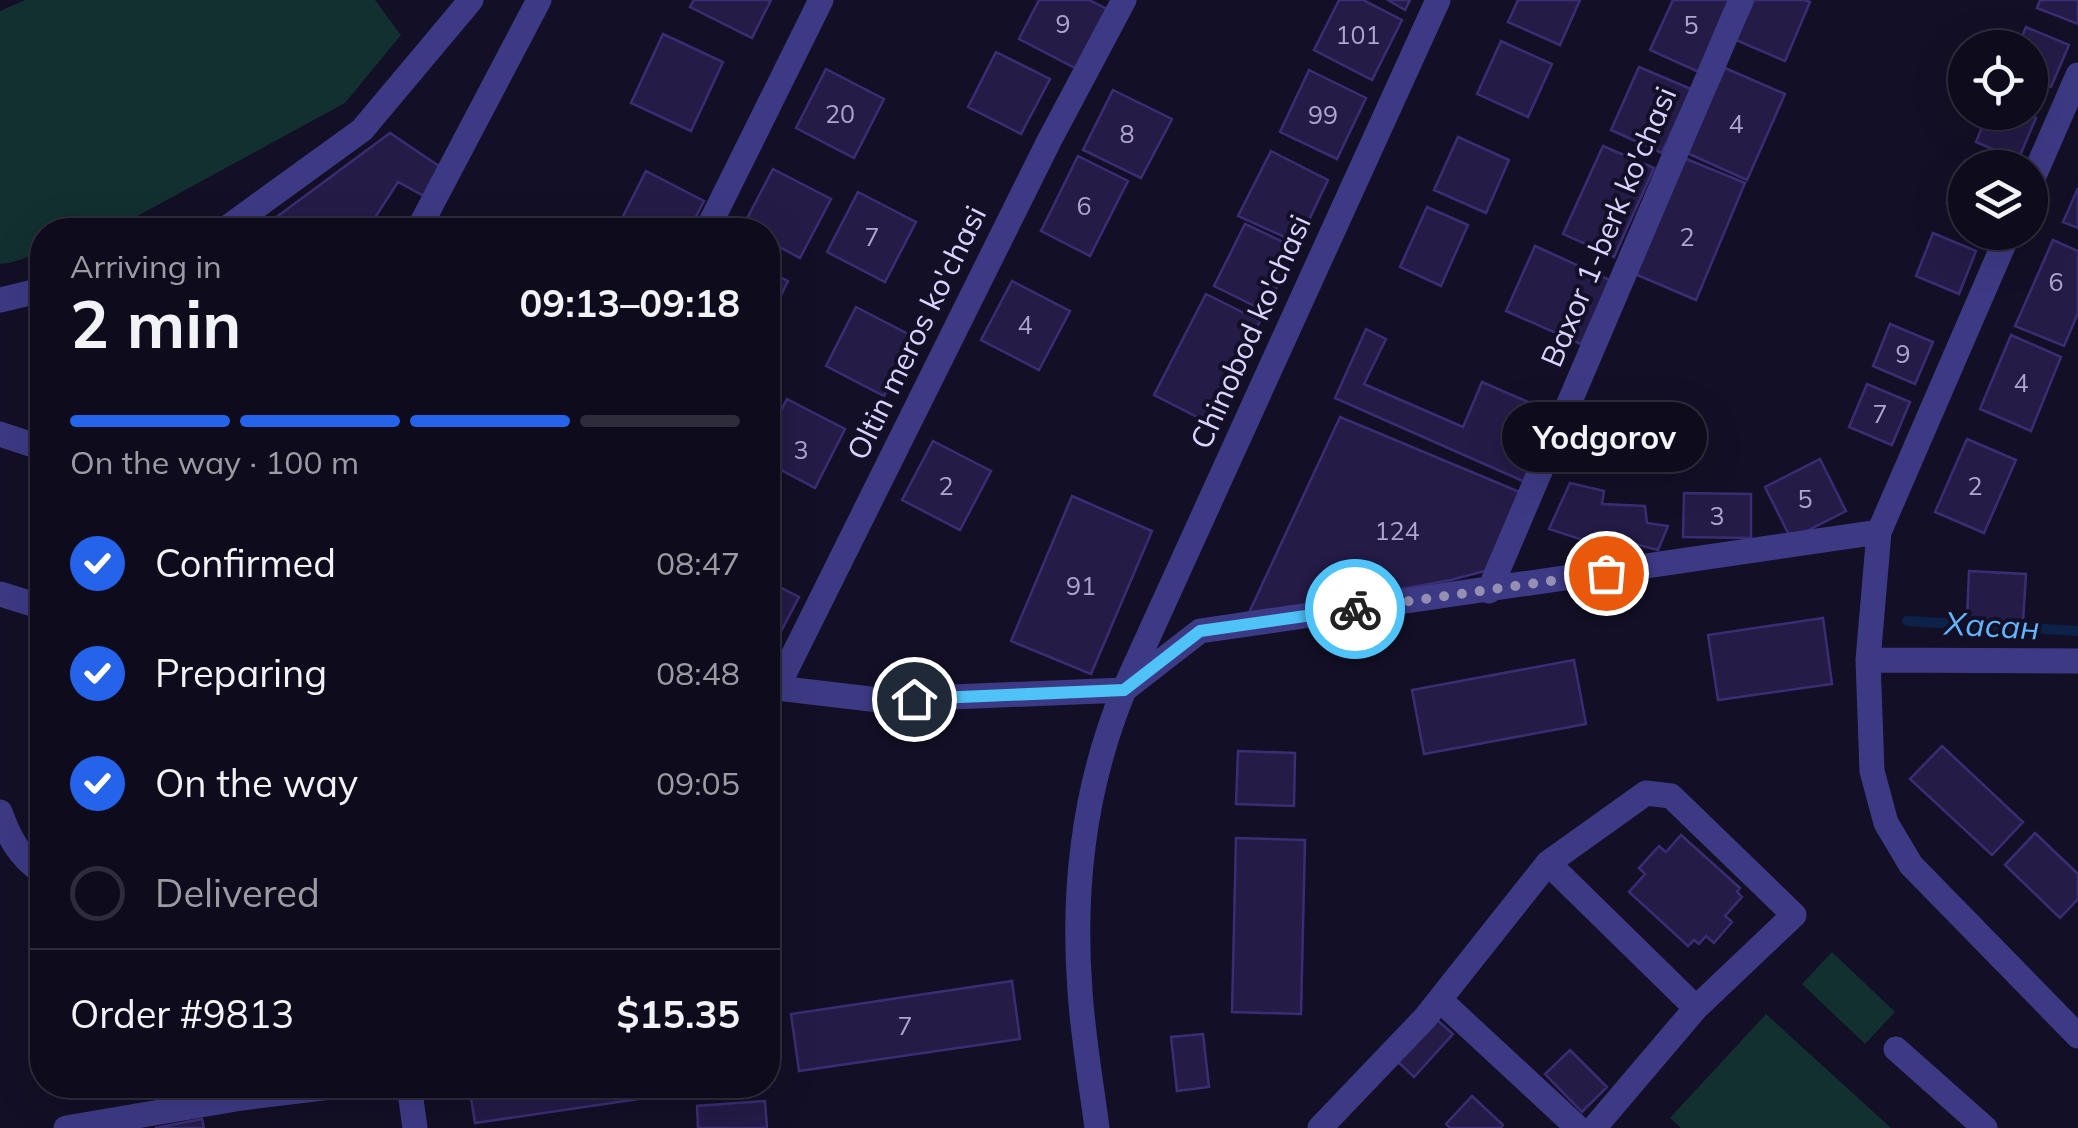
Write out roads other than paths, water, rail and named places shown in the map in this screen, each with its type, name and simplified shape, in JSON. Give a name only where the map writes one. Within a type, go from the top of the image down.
[{"type":"street","points":[[241,218],[362,130],[470,0]]},
{"type":"street","points":[[424,218],[538,0]]},
{"type":"street","points":[[713,218],[821,0]]},
{"type":"street","name":"Oltin meros ko'chasi","points":[[780,670],[1124,0]]},
{"type":"street","name":"Chinobod ko'chasi","points":[[1097,1128],[1080,995],[1077,932],[1078,876],[1097,766],[1124,690],[1438,0]]},
{"type":"street","name":"Baxor 1-berk ko'chasi","points":[[1490,590],[1740,0]]},
{"type":"street","points":[[2045,150],[2078,75]]},
{"type":"street","points":[[2002,250],[1879,532],[1868,660],[1872,771],[1886,823],[1910,865],[2078,1036]]},
{"type":"street","points":[[0,300],[30,293]]},
{"type":"street","points":[[0,434],[30,444]]},
{"type":"street","points":[[780,687],[879,700],[1124,690],[1200,631],[1879,532]]},
{"type":"street","points":[[0,594],[30,603]]},
{"type":"street","points":[[1868,660],[2078,661]]},
{"type":"street","points":[[1320,1128],[1440,1000],[1548,864],[1646,794],[1670,796],[1794,915],[1696,1008],[1594,1128]]},
{"type":"street","points":[[0,812],[11,842],[30,864]]},
{"type":"street","points":[[1548,864],[1696,1008]]},
{"type":"street","points":[[1440,1000],[1578,1128]]},
{"type":"street","points":[[1896,1049],[1985,1128]]},
{"type":"street","points":[[66,1128],[242,1098]]},
{"type":"street","points":[[411,1098],[416,1128]]},
{"type":"waterway","name":"Хасан","points":[[1907,621],[2078,631]]},
{"type":"place","name":"Yodgorov","points":[[1606,573]]}]
